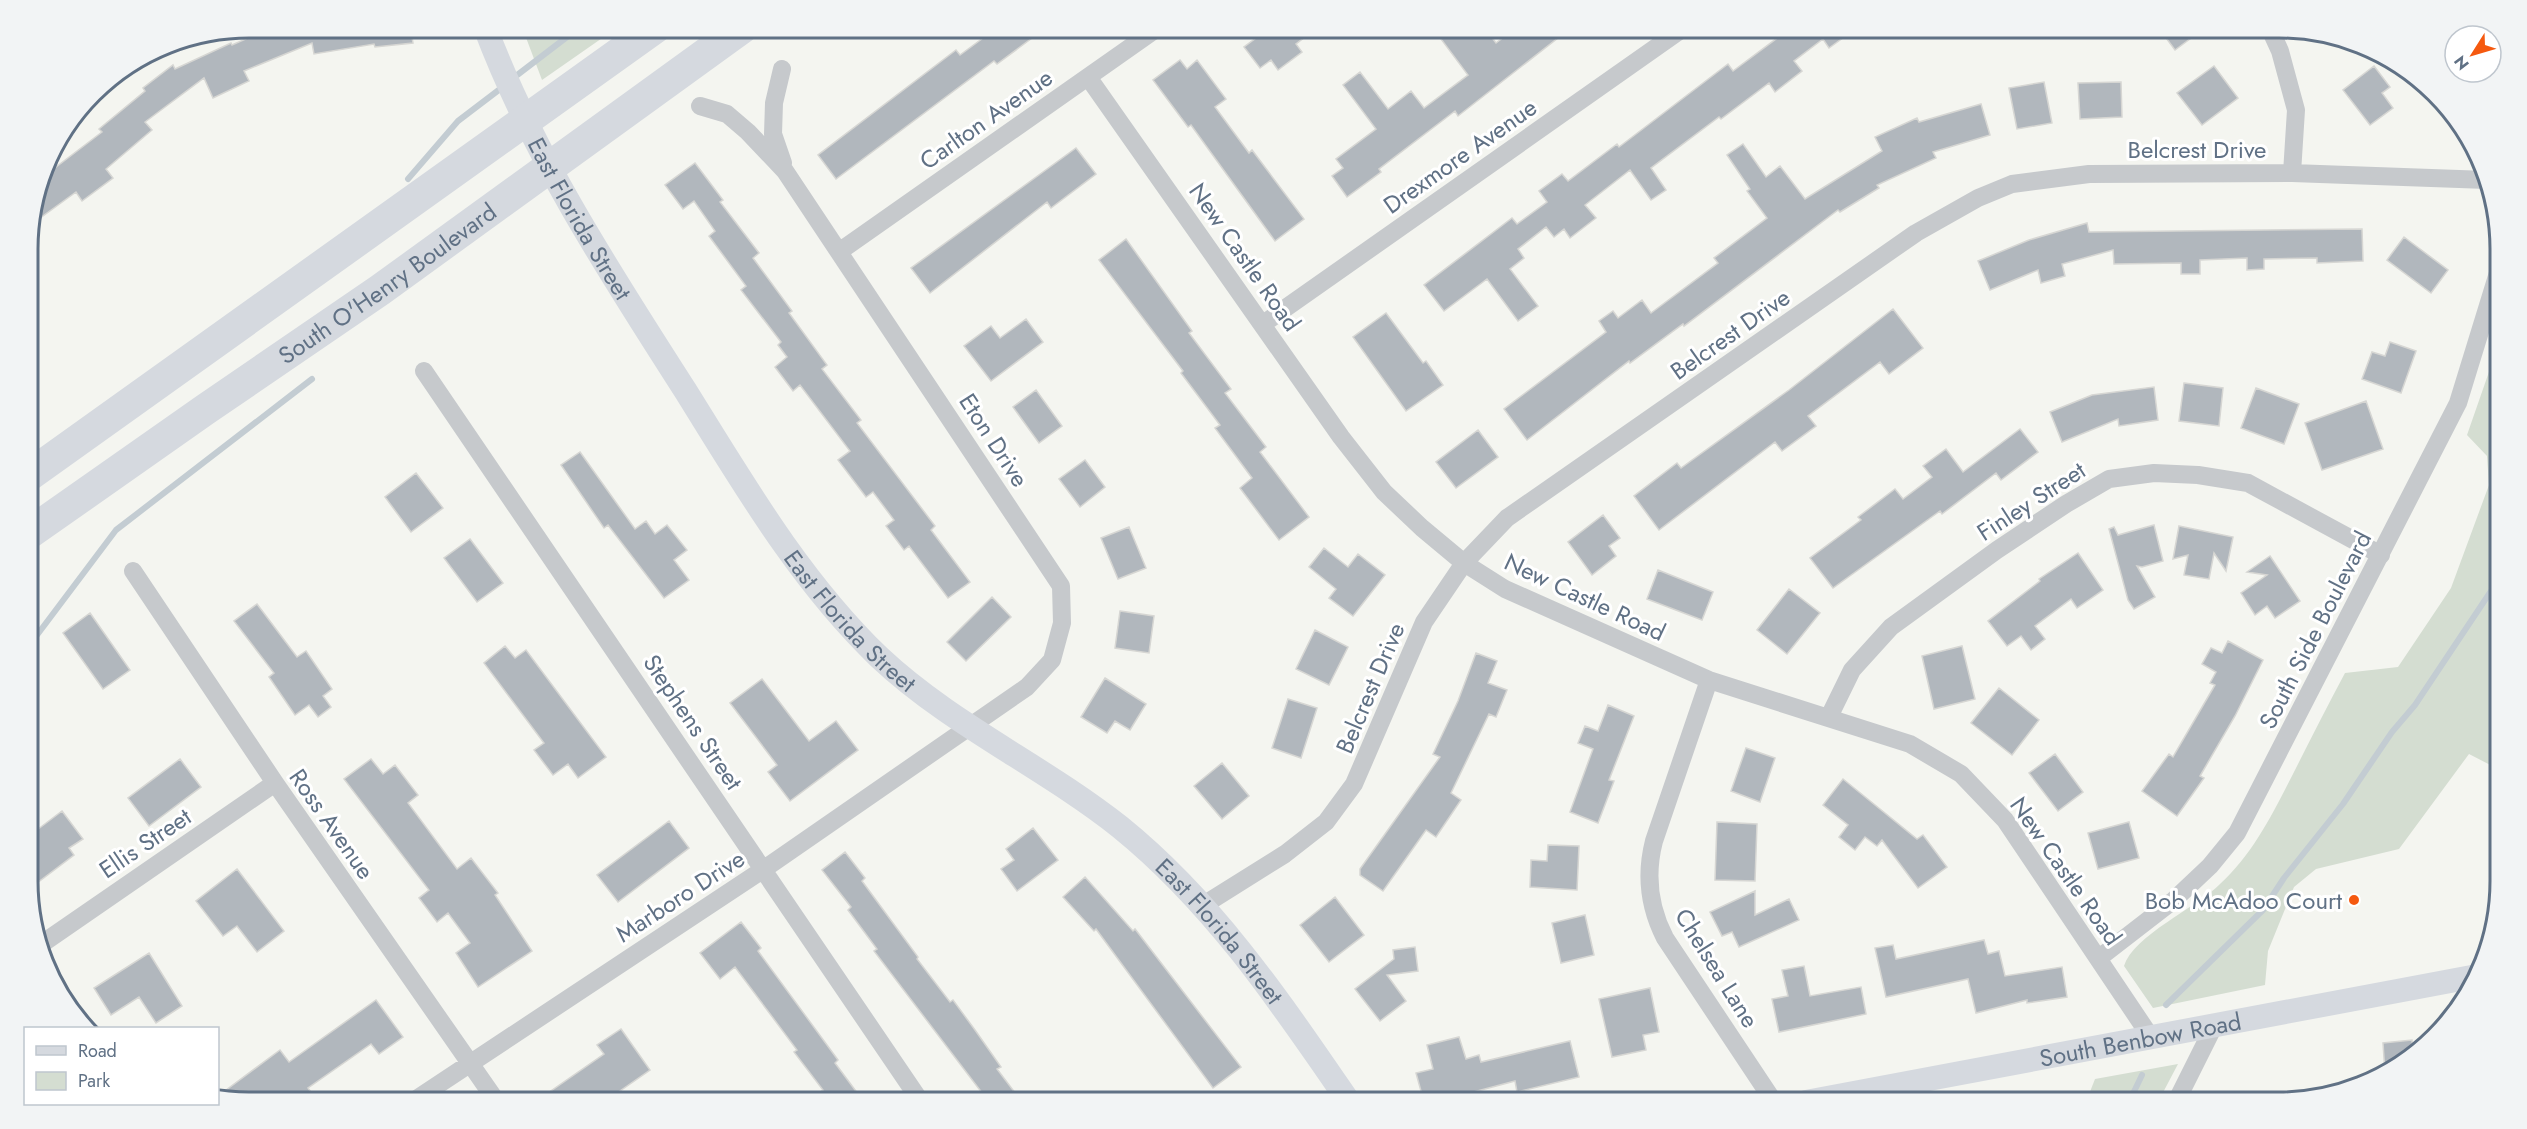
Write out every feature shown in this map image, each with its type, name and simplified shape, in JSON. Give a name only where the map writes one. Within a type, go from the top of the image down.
[{"type":"highway","points":[[38,469],[641,38]]},
{"type":"highway","name":"South O'Henry Boulevard","points":[[38,527],[380,290],[728,38]]},
{"type":"main road","name":"East Florida Street","points":[[489,38],[513,96],[536,142],[599,255],[740,478],[831,609],[881,659],[970,726],[1074,793],[1122,829],[1202,906],[1257,970],[1342,1091]]},
{"type":"main road","name":"South Benbow Road","points":[[1862,1091],[2466,978]]},
{"type":"street","name":"Carlton Avenue","points":[[840,251],[1143,38]]},
{"type":"street","name":"Drexmore Avenue","points":[[1263,324],[1669,38]]},
{"type":"street","points":[[2274,38],[2280,51],[2296,110],[2292,173]]},
{"type":"street","name":"Eton Drive","points":[[782,69],[774,103],[773,134],[785,171]]},
{"type":"street","name":"New Castle Road","points":[[1088,77],[1341,437],[1384,492],[1422,528],[1464,563],[1505,589],[1534,603],[1709,680],[1910,744],[1961,774],[2006,819],[2150,1036]]},
{"type":"street","name":"Eton Drive","points":[[700,106],[727,114],[748,132],[785,171],[1061,586],[1062,623],[1052,660],[1028,687],[970,726]]},
{"type":"street","name":"Belcrest Drive","points":[[1202,906],[1285,854],[1326,822],[1354,784],[1425,622],[1464,563],[1508,518],[1916,233],[1978,198],[2012,184],[2089,174],[2292,173],[2477,180]]},
{"type":"street","name":"South Side Boulevard","points":[[2099,958],[2175,900],[2210,866],[2237,833],[2458,403],[2490,299]]},
{"type":"street","name":"Stephens Street","points":[[424,371],[914,1092]]},
{"type":"street","name":"Finley Street","points":[[1829,717],[1852,670],[1891,627],[1997,550],[2066,504],[2109,479],[2154,473],[2198,475],[2248,483],[2381,555]]},
{"type":"street","name":"Ross Avenue","points":[[132,571],[274,783],[490,1092]]},
{"type":"street","name":"Chelsea Lane","points":[[1709,680],[1654,841],[1649,859],[1649,893],[1658,925],[1665,938],[1767,1091]]},
{"type":"street","name":"Marboro Drive","points":[[427,1092],[764,869],[970,726]]},
{"type":"street","name":"Ellis Street","points":[[47,940],[274,783]]},
{"type":"street","points":[[2182,1091],[2216,1024]]},
{"type":"green space","points":[[526,38],[602,38],[542,80]]},
{"type":"green space","points":[[2490,369],[2490,765],[2469,754],[2399,849],[2316,869],[2294,887],[2268,951],[2265,985],[2153,1008],[2124,966],[2130,955],[2152,933],[2210,893],[2243,860],[2270,818],[2345,673],[2398,667],[2451,588],[2489,485],[2487,456],[2467,435]]},
{"type":"green space","points":[[2178,1064],[2164,1091],[2090,1091],[2095,1079]]},
{"type":"building","points":[[248,38],[412,38],[413,43],[375,47],[374,44],[314,54],[312,43],[244,71],[249,81],[213,98],[204,78],[145,122],[152,130],[106,169],[113,178],[82,201],[76,192],[40,218],[54,169],[102,132],[99,129],[145,91],[143,88],[173,65],[175,69],[231,43],[232,45]]},
{"type":"building","points":[[983,38],[1032,38],[997,64],[994,61],[836,179],[818,155],[956,50],[960,55]]},
{"type":"building","points":[[1256,38],[1304,38],[1296,44],[1302,52],[1278,70],[1271,60],[1260,68],[1244,47]]},
{"type":"building","points":[[1492,38],[1496,43],[1503,38],[1558,38],[1458,116],[1455,111],[1379,169],[1381,172],[1347,197],[1332,176],[1343,168],[1336,159],[1376,129],[1343,85],[1360,72],[1388,109],[1411,91],[1424,108],[1468,75],[1441,39]]},
{"type":"building","points":[[1777,38],[1843,38],[1829,48],[1823,39],[1794,61],[1802,71],[1775,92],[1769,83],[1651,168],[1666,190],[1651,200],[1630,170],[1585,205],[1596,218],[1570,238],[1564,229],[1554,237],[1546,227],[1518,249],[1524,258],[1510,269],[1538,306],[1518,321],[1487,279],[1444,311],[1424,285],[1512,218],[1517,224],[1547,202],[1539,191],[1562,174],[1568,181],[1617,144],[1619,147],[1728,64],[1733,71]]},
{"type":"building","points":[[2166,38],[2191,38],[2175,50]]},
{"type":"building","points":[[1180,60],[1187,69],[1197,60],[1226,99],[1215,107],[1249,153],[1252,150],[1304,219],[1275,241],[1191,125],[1188,127],[1153,80]]},
{"type":"building","points":[[2214,66],[2238,98],[2202,125],[2177,93]]},
{"type":"building","points":[[2374,66],[2390,87],[2382,93],[2393,108],[2370,125],[2343,90]]},
{"type":"building","points":[[2044,82],[2052,123],[2017,129],[2009,88]]},
{"type":"building","points":[[2121,82],[2122,117],[2080,119],[2078,83]]},
{"type":"building","points":[[1981,104],[1990,135],[1933,152],[1936,158],[1877,185],[1879,188],[1840,212],[1838,210],[1684,326],[1683,324],[1630,363],[1629,361],[1527,440],[1504,409],[1606,332],[1599,321],[1613,311],[1618,318],[1642,300],[1651,313],[1718,263],[1714,258],[1767,218],[1747,191],[1750,189],[1727,155],[1743,144],[1766,177],[1780,166],[1805,199],[1882,151],[1875,137],[1917,118],[1919,122]]},
{"type":"building","points":[[1076,148],[1096,174],[1051,208],[1047,202],[930,293],[911,268]]},
{"type":"building","points":[[695,163],[723,200],[720,202],[759,253],[753,258],[792,311],[789,313],[827,365],[822,369],[861,420],[857,423],[935,526],[931,530],[970,582],[948,598],[909,546],[904,550],[886,526],[894,520],[873,492],[866,497],[838,460],[850,451],[800,385],[793,391],[775,367],[787,357],[778,345],[781,342],[741,290],[746,286],[709,236],[715,231],[694,201],[683,209],[665,185]]},
{"type":"building","points":[[2087,223],[2089,232],[2362,229],[2363,261],[2317,263],[2317,258],[2264,259],[2264,269],[2247,270],[2247,258],[2200,260],[2200,274],[2181,274],[2181,263],[2114,264],[2113,250],[2062,264],[2065,276],[2041,283],[2038,270],[1990,290],[1978,261],[2029,240]]},
{"type":"building","points":[[2404,237],[2448,270],[2431,293],[2387,260]]},
{"type":"building","points":[[1126,239],[1192,331],[1189,333],[1231,389],[1225,393],[1266,447],[1260,452],[1309,517],[1279,540],[1240,488],[1252,478],[1215,428],[1220,425],[1181,373],[1183,371],[1099,260]]},
{"type":"building","points":[[1893,309],[1923,348],[1889,374],[1880,362],[1808,416],[1816,426],[1782,451],[1775,442],[1659,530],[1634,496],[1677,463],[1681,468],[1789,390]]},
{"type":"building","points":[[1386,313],[1423,363],[1426,361],[1443,385],[1406,411],[1353,337]]},
{"type":"building","points":[[1026,319],[1043,342],[991,381],[964,346],[991,326],[1000,338]]},
{"type":"building","points":[[2390,342],[2416,351],[2401,393],[2362,379],[2372,352],[2385,356]]},
{"type":"building","points":[[2184,383],[2223,388],[2219,426],[2179,421]]},
{"type":"building","points":[[2154,387],[2158,420],[2119,426],[2118,419],[2062,442],[2050,412],[2092,395]]},
{"type":"building","points":[[2256,388],[2299,404],[2284,444],[2241,428]]},
{"type":"building","points":[[1036,390],[1062,426],[1039,443],[1013,407]]},
{"type":"building","points":[[2366,401],[2383,449],[2322,470],[2305,423]]},
{"type":"building","points":[[2020,429],[2038,452],[2001,480],[1996,473],[1942,514],[1940,511],[1833,588],[1810,558],[1861,520],[1858,517],[1895,489],[1903,499],[1932,477],[1923,466],[1946,449],[1963,472]]},
{"type":"building","points":[[1478,430],[1498,457],[1456,488],[1436,462]]},
{"type":"building","points":[[580,452],[635,529],[646,521],[655,534],[667,525],[687,550],[674,560],[689,580],[664,598],[608,525],[604,528],[561,465]]},
{"type":"building","points":[[1085,460],[1105,487],[1080,507],[1059,479]]},
{"type":"building","points":[[416,473],[443,508],[411,532],[385,497]]},
{"type":"building","points":[[1603,515],[1620,538],[1609,546],[1616,556],[1592,575],[1568,542]]},
{"type":"building","points":[[2154,525],[2163,561],[2142,567],[2137,566],[2155,597],[2134,609],[2128,600],[2109,529],[2114,527],[2118,535]]},
{"type":"building","points":[[2179,526],[2233,537],[2226,571],[2214,553],[2209,579],[2184,575],[2188,555],[2173,559]]},
{"type":"building","points":[[1129,527],[1146,568],[1118,579],[1101,538]]},
{"type":"building","points":[[470,539],[503,583],[477,602],[444,558]]},
{"type":"building","points":[[1324,548],[1348,567],[1358,554],[1385,575],[1353,616],[1329,598],[1336,589],[1309,567]]},
{"type":"building","points":[[2078,553],[2103,590],[2077,608],[2071,599],[2035,626],[2045,639],[2031,650],[2021,636],[2007,646],[1988,621],[2040,581],[2039,579]]},
{"type":"building","points":[[2270,556],[2300,601],[2275,618],[2267,606],[2255,615],[2241,593],[2267,575],[2247,572]]},
{"type":"building","points":[[1658,570],[1713,592],[1702,620],[1647,599]]},
{"type":"building","points":[[1789,589],[1820,613],[1787,654],[1757,630]]},
{"type":"building","points":[[992,597],[1011,617],[966,661],[947,642]]},
{"type":"building","points":[[257,604],[297,657],[306,651],[332,689],[323,696],[331,707],[318,717],[309,705],[295,715],[269,677],[274,673],[234,621]]},
{"type":"building","points":[[1120,611],[1154,616],[1149,653],[1115,648]]},
{"type":"building","points":[[90,613],[130,670],[103,689],[63,633]]},
{"type":"building","points":[[1315,630],[1348,647],[1329,685],[1296,669]]},
{"type":"building","points":[[2228,641],[2263,660],[2235,716],[2200,776],[2204,778],[2177,816],[2142,791],[2169,754],[2173,757],[2215,685],[2210,683],[2216,672],[2202,664],[2211,648],[2222,653]]},
{"type":"building","points":[[505,646],[515,658],[526,650],[606,757],[578,778],[568,764],[553,775],[534,750],[544,743],[484,663]]},
{"type":"building","points":[[1962,646],[1975,699],[1934,709],[1922,656]]},
{"type":"building","points":[[1476,653],[1497,661],[1488,683],[1507,690],[1496,717],[1489,714],[1451,793],[1461,800],[1436,837],[1426,830],[1383,891],[1360,875],[1360,869],[1440,757],[1433,754],[1458,701]]},
{"type":"building","points":[[1105,678],[1146,704],[1130,730],[1115,721],[1107,733],[1081,717]]},
{"type":"building","points":[[762,679],[809,741],[836,721],[858,750],[790,801],[768,772],[777,765],[730,703]]},
{"type":"building","points":[[1999,688],[2039,720],[2012,755],[1971,723]]},
{"type":"building","points":[[1288,699],[1317,708],[1301,758],[1272,748]]},
{"type":"building","points":[[1608,705],[1634,716],[1609,780],[1614,781],[1598,823],[1570,812],[1593,749],[1578,743],[1585,726],[1598,731]]},
{"type":"building","points":[[1746,748],[1775,758],[1760,802],[1731,791]]},
{"type":"building","points":[[2055,754],[2083,792],[2058,811],[2029,773]]},
{"type":"building","points":[[180,759],[201,787],[149,826],[128,798]]},
{"type":"building","points":[[371,759],[383,774],[395,765],[418,795],[408,803],[457,869],[471,858],[498,893],[495,895],[532,951],[478,987],[456,953],[470,943],[448,913],[437,922],[419,898],[429,890],[344,779]]},
{"type":"building","points":[[1222,763],[1249,796],[1222,819],[1194,786]]},
{"type":"building","points":[[1843,779],[1917,839],[1923,835],[1947,867],[1918,888],[1882,840],[1877,846],[1865,837],[1855,850],[1839,837],[1848,825],[1823,805]]},
{"type":"building","points":[[62,811],[83,839],[69,848],[74,855],[38,882],[38,881],[38,829]]},
{"type":"building","points":[[669,821],[689,848],[618,902],[597,875]]},
{"type":"building","points":[[1717,822],[1757,824],[1755,881],[1715,880]]},
{"type":"building","points":[[2129,822],[2139,858],[2098,869],[2088,833]]},
{"type":"building","points":[[1033,828],[1058,860],[1017,891],[1001,869],[1014,860],[1006,849]]},
{"type":"building","points":[[1548,845],[1579,846],[1577,890],[1530,887],[1531,860],[1547,861]]},
{"type":"building","points":[[845,852],[865,878],[862,881],[918,957],[917,959],[950,1002],[953,1000],[975,1030],[1001,1067],[997,1069],[1014,1092],[981,1092],[874,951],[877,949],[848,910],[851,907],[822,870]]},
{"type":"building","points":[[237,869],[284,931],[257,952],[237,926],[223,936],[196,901]]},
{"type":"building","points":[[1085,877],[1133,931],[1135,929],[1241,1067],[1213,1088],[1096,929],[1094,931],[1063,897]]},
{"type":"building","points":[[1755,891],[1755,915],[1789,899],[1799,920],[1739,947],[1732,932],[1722,936],[1710,912]]},
{"type":"building","points":[[1335,897],[1364,935],[1329,962],[1300,925]]},
{"type":"building","points":[[1585,915],[1594,955],[1561,963],[1552,923]]},
{"type":"building","points":[[741,922],[761,948],[758,951],[838,1060],[835,1063],[856,1092],[821,1092],[823,1090],[794,1052],[797,1050],[735,967],[720,979],[700,953]]},
{"type":"building","points":[[1984,940],[1988,954],[1999,951],[2005,976],[2062,967],[2067,997],[2027,1003],[2027,1000],[1976,1013],[1968,979],[1886,997],[1875,948],[1893,945],[1896,959]]},
{"type":"building","points":[[1415,947],[1418,971],[1387,975],[1406,1001],[1380,1021],[1355,989],[1394,959],[1393,950]]},
{"type":"building","points":[[149,953],[182,1006],[156,1023],[139,997],[111,1015],[94,988]]},
{"type":"building","points":[[1804,966],[1810,996],[1861,987],[1866,1014],[1779,1032],[1772,999],[1788,996],[1782,970]]},
{"type":"building","points":[[1650,988],[1659,1032],[1643,1035],[1646,1050],[1612,1057],[1599,999]]},
{"type":"building","points":[[376,1000],[403,1037],[379,1054],[371,1044],[308,1088],[311,1092],[226,1090],[280,1050],[289,1062]]},
{"type":"building","points":[[621,1029],[650,1070],[619,1092],[550,1092],[604,1054],[597,1045]]},
{"type":"building","points":[[1459,1037],[1466,1059],[1479,1055],[1481,1062],[1570,1041],[1579,1077],[1520,1091],[1517,1091],[1515,1081],[1476,1091],[1421,1091],[1416,1073],[1433,1069],[1427,1045]]},
{"type":"building","points":[[2412,1040],[2412,1044],[2384,1063],[2383,1043]]},
{"type":"waterway","points":[[512,79],[566,38]]},
{"type":"waterway","points":[[408,179],[458,121],[504,86]]},
{"type":"waterway","points":[[38,634],[116,530],[312,379]]},
{"type":"waterway","points":[[2166,1005],[2263,910],[2284,878],[2343,804],[2392,732],[2415,705],[2490,592]]},
{"type":"waterway","points":[[2134,1091],[2142,1075]]},
{"type":"place","name":"Bob McAdoo Court","points":[[2354,900]]}]
